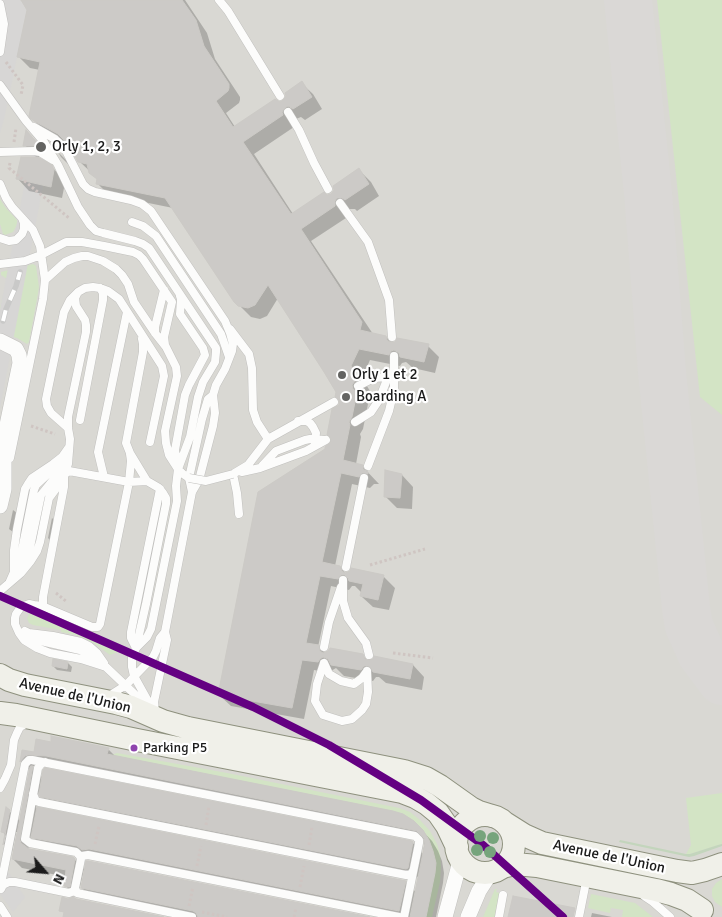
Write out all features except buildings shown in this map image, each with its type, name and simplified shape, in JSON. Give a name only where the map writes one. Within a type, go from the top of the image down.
[{"type":"street","points":[[0,340],[16,349],[20,363],[6,430],[4,489],[0,506]]},
{"type":"street","name":"Avenue de l'Union","points":[[0,674],[9,680],[25,685],[131,707],[188,728],[426,778],[471,808],[498,820],[524,836],[556,846],[677,871],[692,872],[720,865]]},
{"type":"street","name":"Avenue de l'Union","points":[[0,713],[402,792],[415,797],[438,812],[447,826],[463,862],[477,872],[485,873],[515,864],[524,864],[671,894],[687,900],[705,913]]},
{"type":"street","points":[[445,917],[458,869],[457,839],[459,831],[467,822],[477,816],[485,815],[498,820],[510,829],[514,848],[509,860],[488,877],[479,891],[468,917]]},
{"type":"street","name":"Avenue de l'Union","points":[[705,913],[698,900],[697,889],[701,879],[708,870],[720,865]]},
{"type":"lane","points":[[219,0],[228,11],[280,96]]},
{"type":"lane","points":[[0,4],[4,24],[0,52]]},
{"type":"lane","points":[[0,85],[44,142],[90,225],[103,234],[135,241],[149,248],[216,348],[215,362],[201,387],[190,437],[178,469]]},
{"type":"lane","points":[[288,112],[328,189]]},
{"type":"lane","points":[[26,121],[55,139],[65,149],[83,184],[88,189],[131,200],[142,204],[150,211],[249,354],[252,368],[253,410],[257,422],[268,439]]},
{"type":"lane","points":[[0,152],[40,152],[58,165]]},
{"type":"lane","points":[[0,184],[12,207],[33,230],[40,246],[45,280],[44,299],[4,489]]},
{"type":"lane","points":[[340,203],[368,242],[389,300],[392,337]]},
{"type":"lane","points":[[0,238],[9,241],[16,240],[22,234],[24,223],[21,216]]},
{"type":"lane","points":[[132,222],[143,226],[156,236],[221,334],[229,357]]},
{"type":"lane","points":[[0,264],[25,261],[66,242],[82,242],[132,252],[143,259],[172,302],[164,337],[166,347]]},
{"type":"lane","points":[[45,280],[65,262],[82,256],[103,261],[122,275],[128,284],[134,302],[166,347],[176,367],[176,376],[165,431],[166,443],[169,455],[178,469],[189,478],[206,481],[260,468],[311,448],[326,440],[305,440],[276,451],[260,468]]},
{"type":"lane","points":[[68,428],[51,412],[47,406],[46,399],[64,312],[70,300],[78,292],[85,288],[100,288],[119,299],[164,371],[150,442]]},
{"type":"lane","points":[[80,420],[103,300],[103,293],[100,288]]},
{"type":"lane","points":[[155,333],[164,290]]},
{"type":"lane","points":[[10,581],[21,573],[37,551],[49,498],[58,486],[68,464],[70,439],[68,417],[86,332],[86,325],[76,306],[75,298],[78,292]]},
{"type":"lane","points":[[136,648],[147,637],[151,628],[177,501],[178,469],[176,450],[185,395],[188,385],[205,355],[203,348],[180,314],[180,294]]},
{"type":"lane","points":[[104,477],[98,452],[127,312]]},
{"type":"lane","points":[[104,700],[126,685],[152,657],[164,632],[192,492],[199,480],[213,426],[215,413],[213,395],[232,351],[233,344],[225,321]]},
{"type":"lane","points":[[142,337],[143,352],[126,443],[146,481],[160,489],[166,498],[166,504],[146,604],[132,658],[134,676],[159,718]]},
{"type":"lane","points":[[368,466],[389,411],[394,390],[394,356]]},
{"type":"lane","points":[[355,422],[371,412],[379,400],[394,366]]},
{"type":"lane","points":[[358,386],[374,378],[388,376]]},
{"type":"lane","points":[[192,492],[189,478],[205,409],[208,399],[213,395]]},
{"type":"lane","points":[[233,474],[248,465],[268,439],[295,422],[334,402]]},
{"type":"lane","points":[[295,422],[310,423],[313,427],[316,433],[314,444],[311,448]]},
{"type":"lane","points":[[0,591],[22,566],[29,552],[42,495],[58,474],[69,447]]},
{"type":"lane","points":[[10,581],[14,572],[14,550],[17,529],[28,484],[32,478],[62,457],[69,447]]},
{"type":"lane","points":[[106,667],[37,648],[18,634],[15,624],[16,614],[21,607],[29,604],[43,606],[92,627],[98,627],[128,482],[131,461],[130,452]]},
{"type":"lane","points":[[64,475],[69,471],[128,482],[146,481]]},
{"type":"lane","points":[[233,474],[239,514]]},
{"type":"lane","points":[[43,606],[44,591],[64,487],[64,475]]},
{"type":"lane","points":[[346,567],[364,478]]},
{"type":"lane","points":[[324,646],[329,622],[343,580],[343,601],[348,618],[366,643],[369,655]]},
{"type":"lane","points":[[15,624],[21,630],[29,633],[73,640],[90,646],[106,667],[159,718]]},
{"type":"lane","points":[[159,718],[154,702],[167,640],[164,632]]},
{"type":"lane","points":[[324,664],[329,674],[341,681],[354,684],[367,671],[368,692],[366,704],[362,710],[352,719],[342,721],[323,715],[315,701],[317,684],[324,664]]},
{"type":"lane","points":[[0,788],[11,765],[14,740],[20,728],[26,723],[44,721]]},
{"type":"lane","points":[[0,890],[25,764],[29,760],[415,836],[419,843],[404,917]]},
{"type":"lane","points":[[45,762],[38,768],[25,839],[30,843],[76,852],[81,859]]},
{"type":"lane","points":[[33,794],[34,798],[39,802],[406,875],[412,874],[413,871]]},
{"type":"lane","points":[[0,890],[9,882],[15,882],[69,893],[74,891],[82,856],[88,854],[399,917]]},
{"type":"lane","points":[[579,917],[587,876]]},
{"type":"lane","points":[[621,883],[643,894],[670,917]]},
{"type":"lane","points":[[75,888],[77,893],[80,894],[190,916]]},
{"type":"lane","points":[[499,917],[503,895]]},
{"type":"lane","points":[[0,906],[8,917]]},
{"type":"path","points":[[31,426],[56,434]]},
{"type":"path","points":[[370,565],[425,549]]},
{"type":"path","points":[[56,586],[54,591],[70,604]]},
{"type":"path","points":[[393,652],[433,658]]},
{"type":"path","points":[[190,916],[195,876],[211,801]]},
{"type":"path","points":[[94,849],[100,820]]},
{"type":"path","points":[[294,917],[313,821]]},
{"type":"shaded area","points":[[0,0],[722,0],[722,917],[0,917]]},
{"type":"green space","points":[[657,0],[722,0],[722,415],[700,397]]},
{"type":"green space","points":[[0,199],[18,223],[13,232],[5,235],[0,224]]},
{"type":"green space","points":[[33,264],[36,266],[39,287],[29,342],[27,344],[17,338],[0,333],[0,308],[7,279],[1,275],[1,272]]},
{"type":"green space","points":[[34,612],[100,635],[119,649],[124,650],[110,655],[80,636],[61,632],[61,630],[33,625],[29,623],[27,618],[30,613]]},
{"type":"green space","points":[[117,753],[227,773],[399,808],[410,812],[430,831],[440,854],[440,882],[432,917],[426,917],[436,863],[433,851],[423,830],[403,814],[112,755]]},
{"type":"green space","points":[[722,793],[722,844],[686,854],[691,845],[686,798]]},
{"type":"green space","points":[[620,840],[686,854],[722,844],[722,846],[689,857],[619,842]]},
{"type":"green space","points":[[722,879],[722,907],[715,902],[712,896],[712,889]]},
{"type":"green space","points":[[495,889],[497,889],[496,892],[500,893],[495,917],[483,917]]},
{"type":"green space","points":[[591,894],[635,903],[653,917],[622,917],[623,910],[611,908],[610,913],[588,908]]},
{"type":"pier","points":[[0,0],[21,0],[27,10],[0,134]]},
{"type":"pier","points":[[42,109],[55,112],[40,185],[43,186],[0,408],[0,309],[25,182],[27,182]]},
{"type":"pier","points":[[0,860],[25,897],[13,912],[0,894]]},
{"type":"taxiway","points":[[628,0],[648,193],[662,372],[686,608],[689,626],[701,653],[722,681]]},
{"type":"railway","points":[[3,321],[20,272]]},
{"type":"transit line","points":[[0,596],[253,707],[329,745],[421,800],[483,845],[563,917]]},
{"type":"place","name":"Orly 1, 2, 3","points":[[41,147]]},
{"type":"place","name":"Orly 1 et 2","points":[[342,375]]},
{"type":"place","name":"Boarding A","points":[[346,397]]},
{"type":"place","name":"Parking P5","points":[[134,748]]}]
